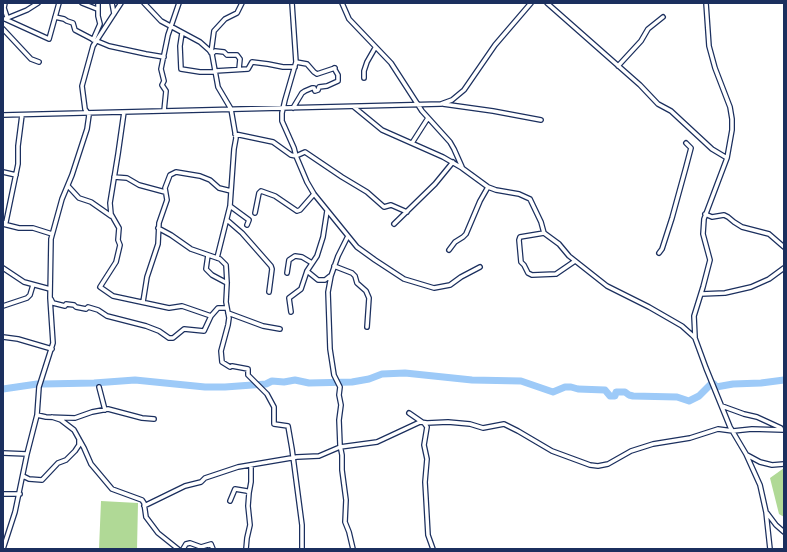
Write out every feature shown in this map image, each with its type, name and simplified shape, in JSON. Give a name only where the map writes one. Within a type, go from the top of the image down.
[{"type":"street","points":[[5,3],[5,19]]},
{"type":"street","points":[[5,19],[27,10],[38,3]]},
{"type":"street","points":[[5,19],[49,39],[59,3]]},
{"type":"street","points":[[82,3],[98,9]]},
{"type":"street","points":[[96,41],[100,24],[98,3]]},
{"type":"street","points":[[112,3],[114,15]]},
{"type":"street","points":[[3,549],[20,494],[27,454],[37,415],[39,387],[52,349],[53,338],[50,298],[50,248],[52,234],[60,205],[87,129],[89,116],[85,109],[82,86],[93,46],[121,3]]},
{"type":"street","points":[[144,3],[157,18],[170,27],[200,42],[211,54]]},
{"type":"street","points":[[164,111],[166,91],[162,85],[164,81],[161,69],[170,27],[179,3]]},
{"type":"street","points":[[217,258],[230,206],[236,138],[231,109],[218,87],[211,54],[214,31],[225,19],[238,13],[242,3]]},
{"type":"street","points":[[292,3],[296,62],[281,116],[282,124],[314,194],[359,248],[404,279],[432,288],[450,285],[480,267]]},
{"type":"street","points":[[342,3],[349,19],[375,48],[391,63],[418,105],[450,142],[462,168]]},
{"type":"street","points":[[441,104],[452,100],[464,90],[495,45],[531,3]]},
{"type":"street","points":[[547,3],[648,92],[658,104],[671,111],[706,143],[727,158]]},
{"type":"street","points":[[706,3],[708,40],[711,54],[732,112],[732,130],[727,158],[705,214],[703,223],[703,234],[710,260],[694,316],[695,338],[732,431],[746,454],[760,485],[766,512],[770,549]]},
{"type":"street","points":[[55,17],[73,23],[75,30],[109,46],[164,57]]},
{"type":"street","points":[[618,66],[641,41],[648,29],[662,17]]},
{"type":"street","points":[[3,29],[31,59],[39,62]]},
{"type":"street","points":[[182,33],[180,46],[181,69],[200,72],[248,69],[252,62],[283,68],[295,67]]},
{"type":"street","points":[[364,78],[364,70],[375,48]]},
{"type":"street","points":[[211,54],[215,51],[224,52],[227,55],[237,55],[240,59],[239,69]]},
{"type":"street","points":[[293,108],[305,91],[312,88],[314,88],[315,91],[318,90],[319,86],[328,86],[338,80],[338,75],[335,68],[317,74],[307,64],[296,62]]},
{"type":"street","points":[[3,115],[441,104],[541,120]]},
{"type":"street","points":[[354,107],[382,130],[432,151],[453,162],[488,186],[496,190],[519,194],[530,199],[541,222],[544,233],[559,244],[569,256],[607,286],[637,300],[669,318],[689,331],[695,338]]},
{"type":"street","points":[[112,217],[110,197],[124,112]]},
{"type":"street","points":[[22,115],[18,146],[19,159],[6,222],[3,224],[19,228],[33,228],[52,234]]},
{"type":"street","points":[[412,143],[428,118]]},
{"type":"street","points":[[235,134],[273,142],[291,155],[296,156],[303,153],[308,153],[342,177],[368,192],[384,207],[392,205],[407,212]]},
{"type":"street","points":[[659,253],[662,249],[672,218],[691,148],[686,143]]},
{"type":"street","points":[[394,224],[435,184],[453,162]]},
{"type":"street","points":[[115,169],[139,185],[165,192]]},
{"type":"street","points":[[3,172],[16,175]]},
{"type":"street","points":[[144,302],[147,277],[158,244],[160,217],[167,200],[165,188],[168,178],[172,173],[176,172],[200,176],[210,180],[219,188],[231,191]]},
{"type":"street","points":[[114,178],[127,178]]},
{"type":"street","points":[[68,186],[79,198],[91,202],[112,217],[119,228],[118,240],[120,243],[116,262],[100,287],[113,296],[168,308],[182,306],[211,316]]},
{"type":"street","points":[[449,250],[455,242],[466,234],[488,186]]},
{"type":"street","points":[[254,214],[259,193],[261,191],[273,195],[297,211],[300,210],[314,194]]},
{"type":"street","points":[[230,206],[249,220],[247,225]]},
{"type":"street","points":[[291,312],[289,298],[301,289],[307,271],[317,256],[321,244],[327,211]]},
{"type":"street","points":[[705,214],[712,217],[724,215],[742,227],[769,234],[784,247]]},
{"type":"street","points":[[227,220],[242,233],[271,266],[269,292]]},
{"type":"street","points":[[158,228],[172,235],[192,250],[223,260],[226,265],[226,308],[228,313],[228,325],[221,351],[222,362],[230,367],[232,366],[248,369],[248,375],[267,394],[274,407],[274,424],[288,426],[302,525],[302,549]]},
{"type":"street","points":[[544,233],[520,237],[521,262],[528,273],[532,276],[556,274],[575,261]]},
{"type":"street","points":[[348,236],[334,266],[328,292],[330,349],[334,376],[340,387],[339,395],[341,405],[339,420],[342,476],[346,500],[345,522],[353,549]]},
{"type":"street","points":[[208,255],[206,269],[212,275],[227,283]]},
{"type":"street","points":[[287,273],[289,260],[295,256],[302,257],[312,263]]},
{"type":"street","points":[[334,266],[352,273],[355,276],[357,283],[368,294],[367,327]]},
{"type":"street","points":[[3,268],[24,282],[50,290]]},
{"type":"street","points":[[701,294],[725,293],[751,287],[770,279],[784,268]]},
{"type":"street","points":[[307,271],[318,280],[325,280],[331,276]]},
{"type":"street","points":[[3,306],[27,298],[30,295],[33,285]]},
{"type":"street","points":[[50,298],[53,303],[65,306],[66,304],[74,305],[76,308],[86,310],[88,307],[98,310],[107,316],[146,326],[173,338],[184,329],[204,330],[211,316],[218,308],[226,308]]},
{"type":"street","points":[[228,313],[263,326],[280,329]]},
{"type":"street","points":[[3,337],[18,339],[52,349]]},
{"type":"street","points":[[99,387],[105,410]]},
{"type":"street","points":[[721,406],[757,417],[784,430]]},
{"type":"street","points":[[37,415],[75,418],[105,410],[154,419]]},
{"type":"street","points":[[409,413],[424,423],[427,427],[424,446],[427,459],[425,488],[428,535],[433,549]]},
{"type":"street","points":[[52,417],[61,420],[74,430],[91,464],[112,489],[143,501],[146,517],[158,533],[178,549]]},
{"type":"street","points":[[144,506],[185,486],[201,482],[204,478],[240,467],[293,458],[319,456],[340,447],[377,442],[416,423],[448,422],[470,424],[483,428],[504,424],[552,452],[598,466],[608,464],[631,451],[653,444],[690,438],[718,429],[732,431],[752,429],[784,430]]},
{"type":"street","points":[[23,476],[29,479],[42,480],[58,463],[66,460],[75,451],[79,445],[79,438]]},
{"type":"street","points":[[3,453],[27,454]]},
{"type":"street","points":[[746,454],[760,462],[772,465],[784,464]]},
{"type":"street","points":[[246,549],[250,524],[248,506],[251,466]]},
{"type":"street","points":[[230,501],[235,489],[247,491],[249,493]]},
{"type":"street","points":[[3,494],[20,494]]},
{"type":"street","points":[[766,512],[776,525],[784,532]]},
{"type":"street","points":[[183,549],[186,544],[190,543],[200,547],[211,544],[213,549]]},
{"type":"green space","points":[[784,468],[784,517],[779,514],[770,478]]},
{"type":"green space","points":[[101,501],[138,503],[137,549],[99,549]]},
{"type":"waterway","points":[[43,384],[94,383],[135,380],[205,387],[225,387],[266,384],[272,381],[284,382],[295,380],[309,383],[352,382],[369,379],[382,374],[405,373],[472,380],[521,381],[553,392],[565,387],[571,387],[578,389],[605,390],[610,396],[615,396],[616,392],[625,392],[633,396],[677,397],[689,401],[699,396],[711,384]]},
{"type":"waterway","points":[[714,384],[716,387],[733,384],[784,380]]},
{"type":"waterway","points":[[3,389],[37,384]]}]
